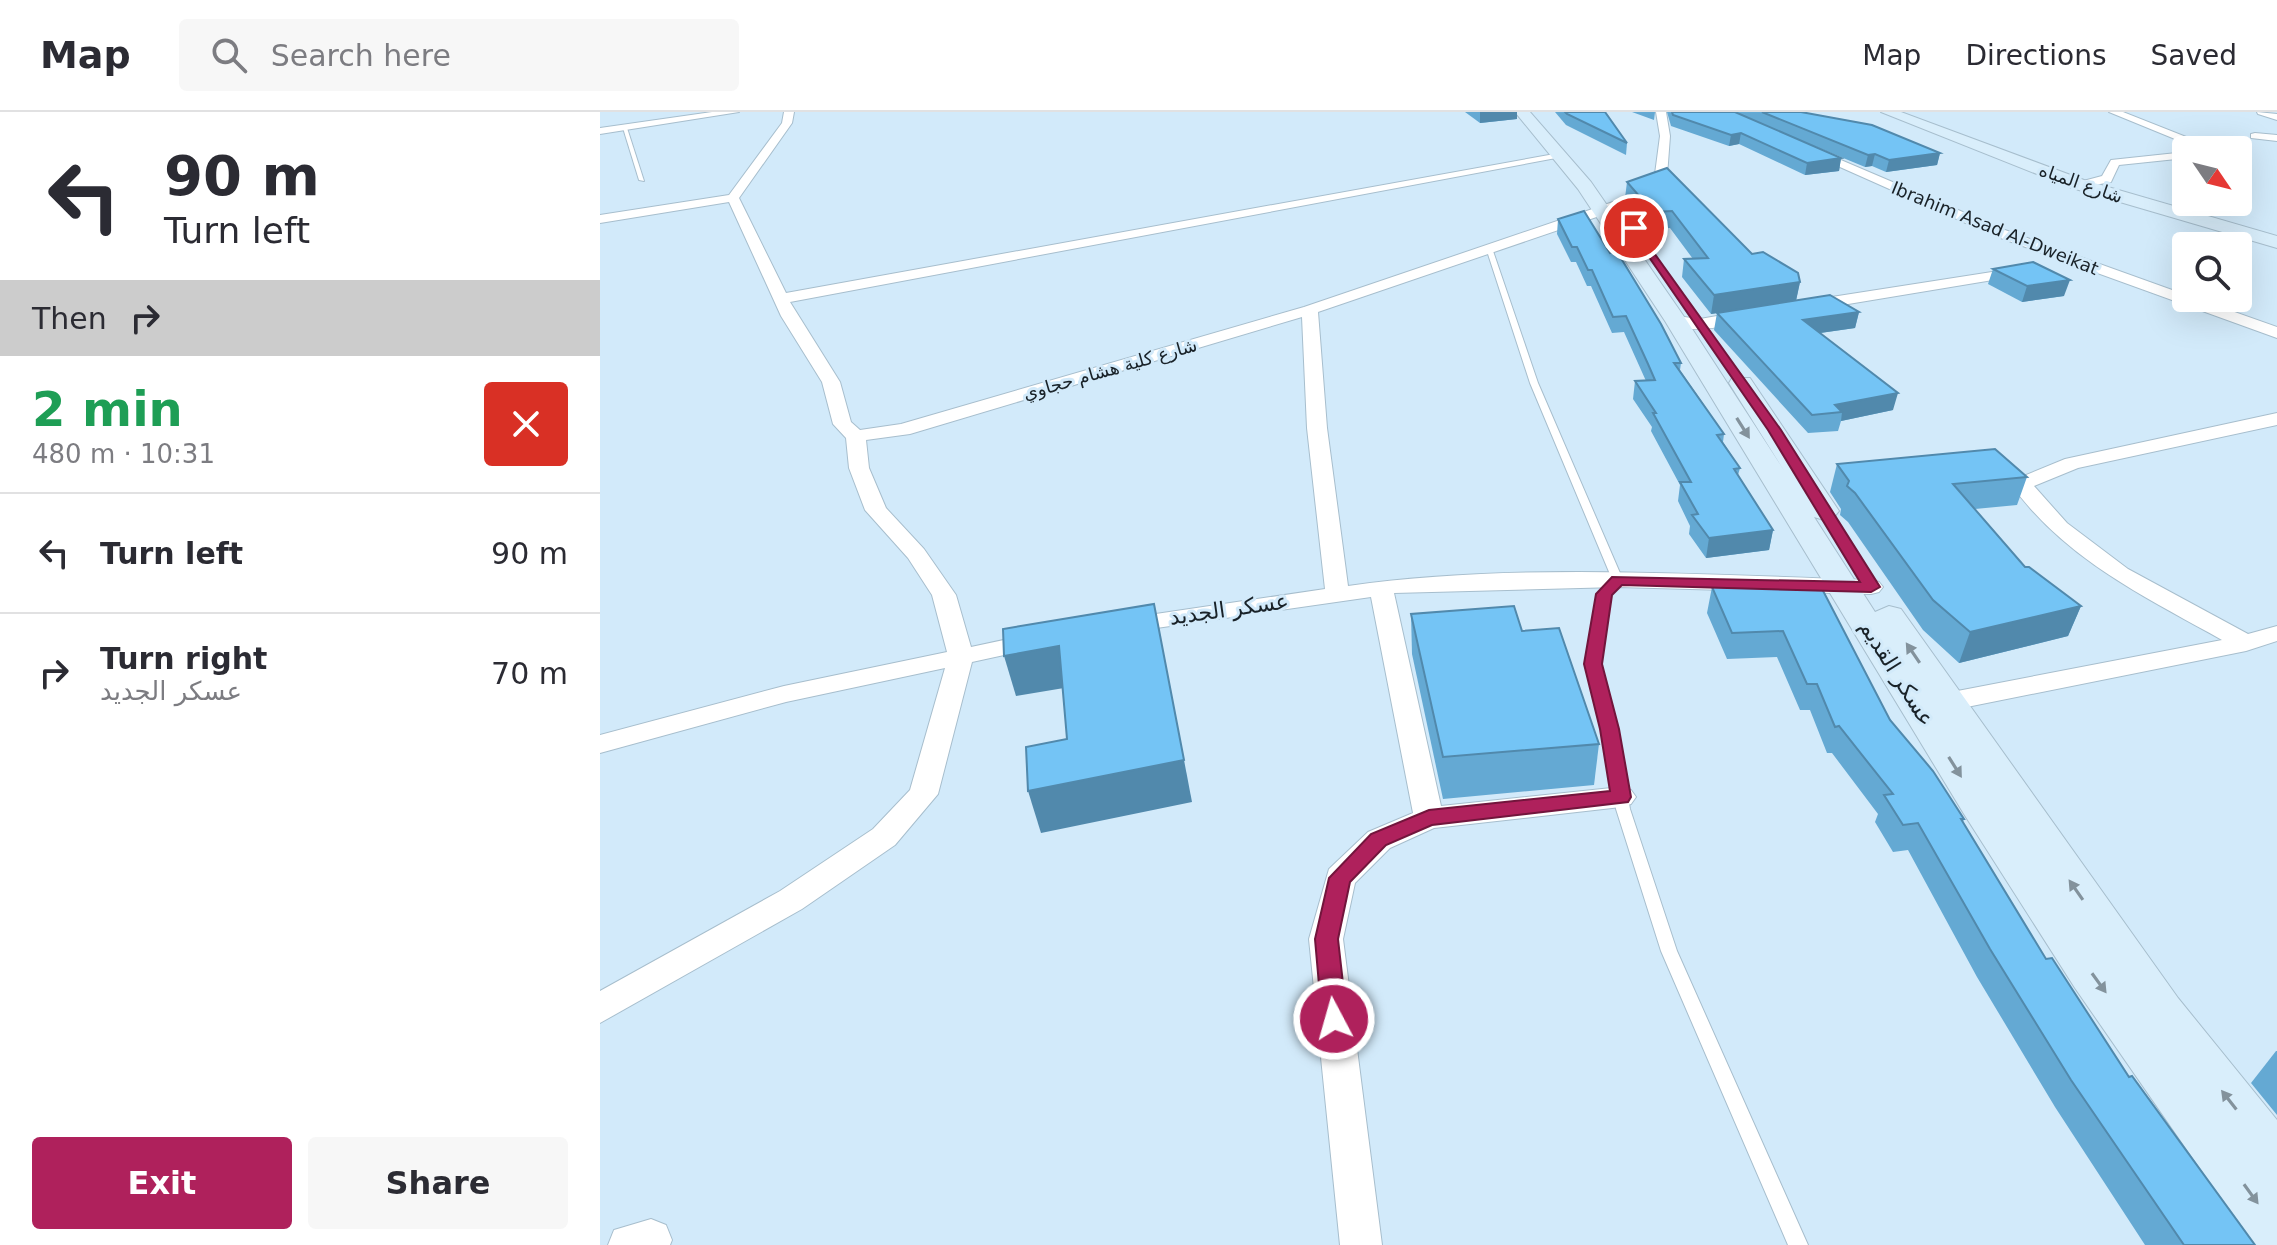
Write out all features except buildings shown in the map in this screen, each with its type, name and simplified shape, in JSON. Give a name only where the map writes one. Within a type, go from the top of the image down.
[{"type":"street","points":[[600,131],[734,112]]},
{"type":"street","points":[[600,219],[733,198],[787,123],[789,112]]},
{"type":"street","name":"عسكر القديم","points":[[1522,112],[1556,155],[1607,203],[1688,322],[1857,587],[1978,804],[2092,974],[2277,1231]]},
{"type":"street","name":"عسكر القديم","points":[[1539,112],[1593,164],[1607,203]]},
{"type":"street","name":"شارع كلية هشام حجاوي","points":[[856,436],[903,430],[1310,310],[1490,251],[1660,178],[1665,136],[1661,112]]},
{"type":"street","name":"شارع المياه","points":[[1888,112],[2078,184],[2277,242]]},
{"type":"street","points":[[2114,112],[2177,136]]},
{"type":"street","points":[[2262,112],[2277,117]]},
{"type":"street","points":[[2255,136],[2277,138]]},
{"type":"street","name":"Ibrahim Asad Al-Dweikat","points":[[1801,146],[1934,206],[2078,262],[2277,333]]},
{"type":"street","points":[[781,299],[1556,155]]},
{"type":"street","points":[[2078,184],[2107,179],[2115,162],[2172,156]]},
{"type":"street","points":[[600,1008],[791,900],[884,837],[923,794],[961,655],[944,595],[916,554],[876,510],[859,468],[856,436],[842,424],[831,382],[781,299],[733,198]]},
{"type":"street","points":[[1794,308],[2078,262]]},
{"type":"street","points":[[1310,310],[1317,428],[1337,594]]},
{"type":"street","points":[[1688,322],[1763,313]]},
{"type":"street","points":[[2246,643],[2120,574],[2059,528],[2021,484],[2072,463],[2277,419]]},
{"type":"street","name":"عسكر الجديد","points":[[1098,630],[1410,584],[1618,580],[1857,587]]},
{"type":"street","name":"عسكر القديم","points":[[1857,587],[1947,702],[2161,1013],[2277,1162]]},
{"type":"street","points":[[1381,588],[1429,818]]},
{"type":"street","points":[[1947,702],[2246,643],[2277,633]]},
{"type":"street","points":[[600,744],[784,694],[1053,638]]},
{"type":"street","points":[[1361,1245],[1326,939],[1340,878],[1379,840],[1429,818],[1621,797]]},
{"type":"street","points":[[629,1245],[651,1240],[649,1245]]},
{"type":"lane","points":[[625,128],[642,180]]},
{"type":"lane","points":[[1490,251],[1534,383],[1618,580],[1604,594],[1593,664],[1610,729],[1621,797],[1669,951],[1798,1245]]},
{"type":"route","points":[[1334,1019],[1326,939],[1340,878],[1379,840],[1429,818],[1621,797],[1610,729],[1593,664],[1604,594],[1618,580],[1871,587],[1774,430],[1634,228]]}]
